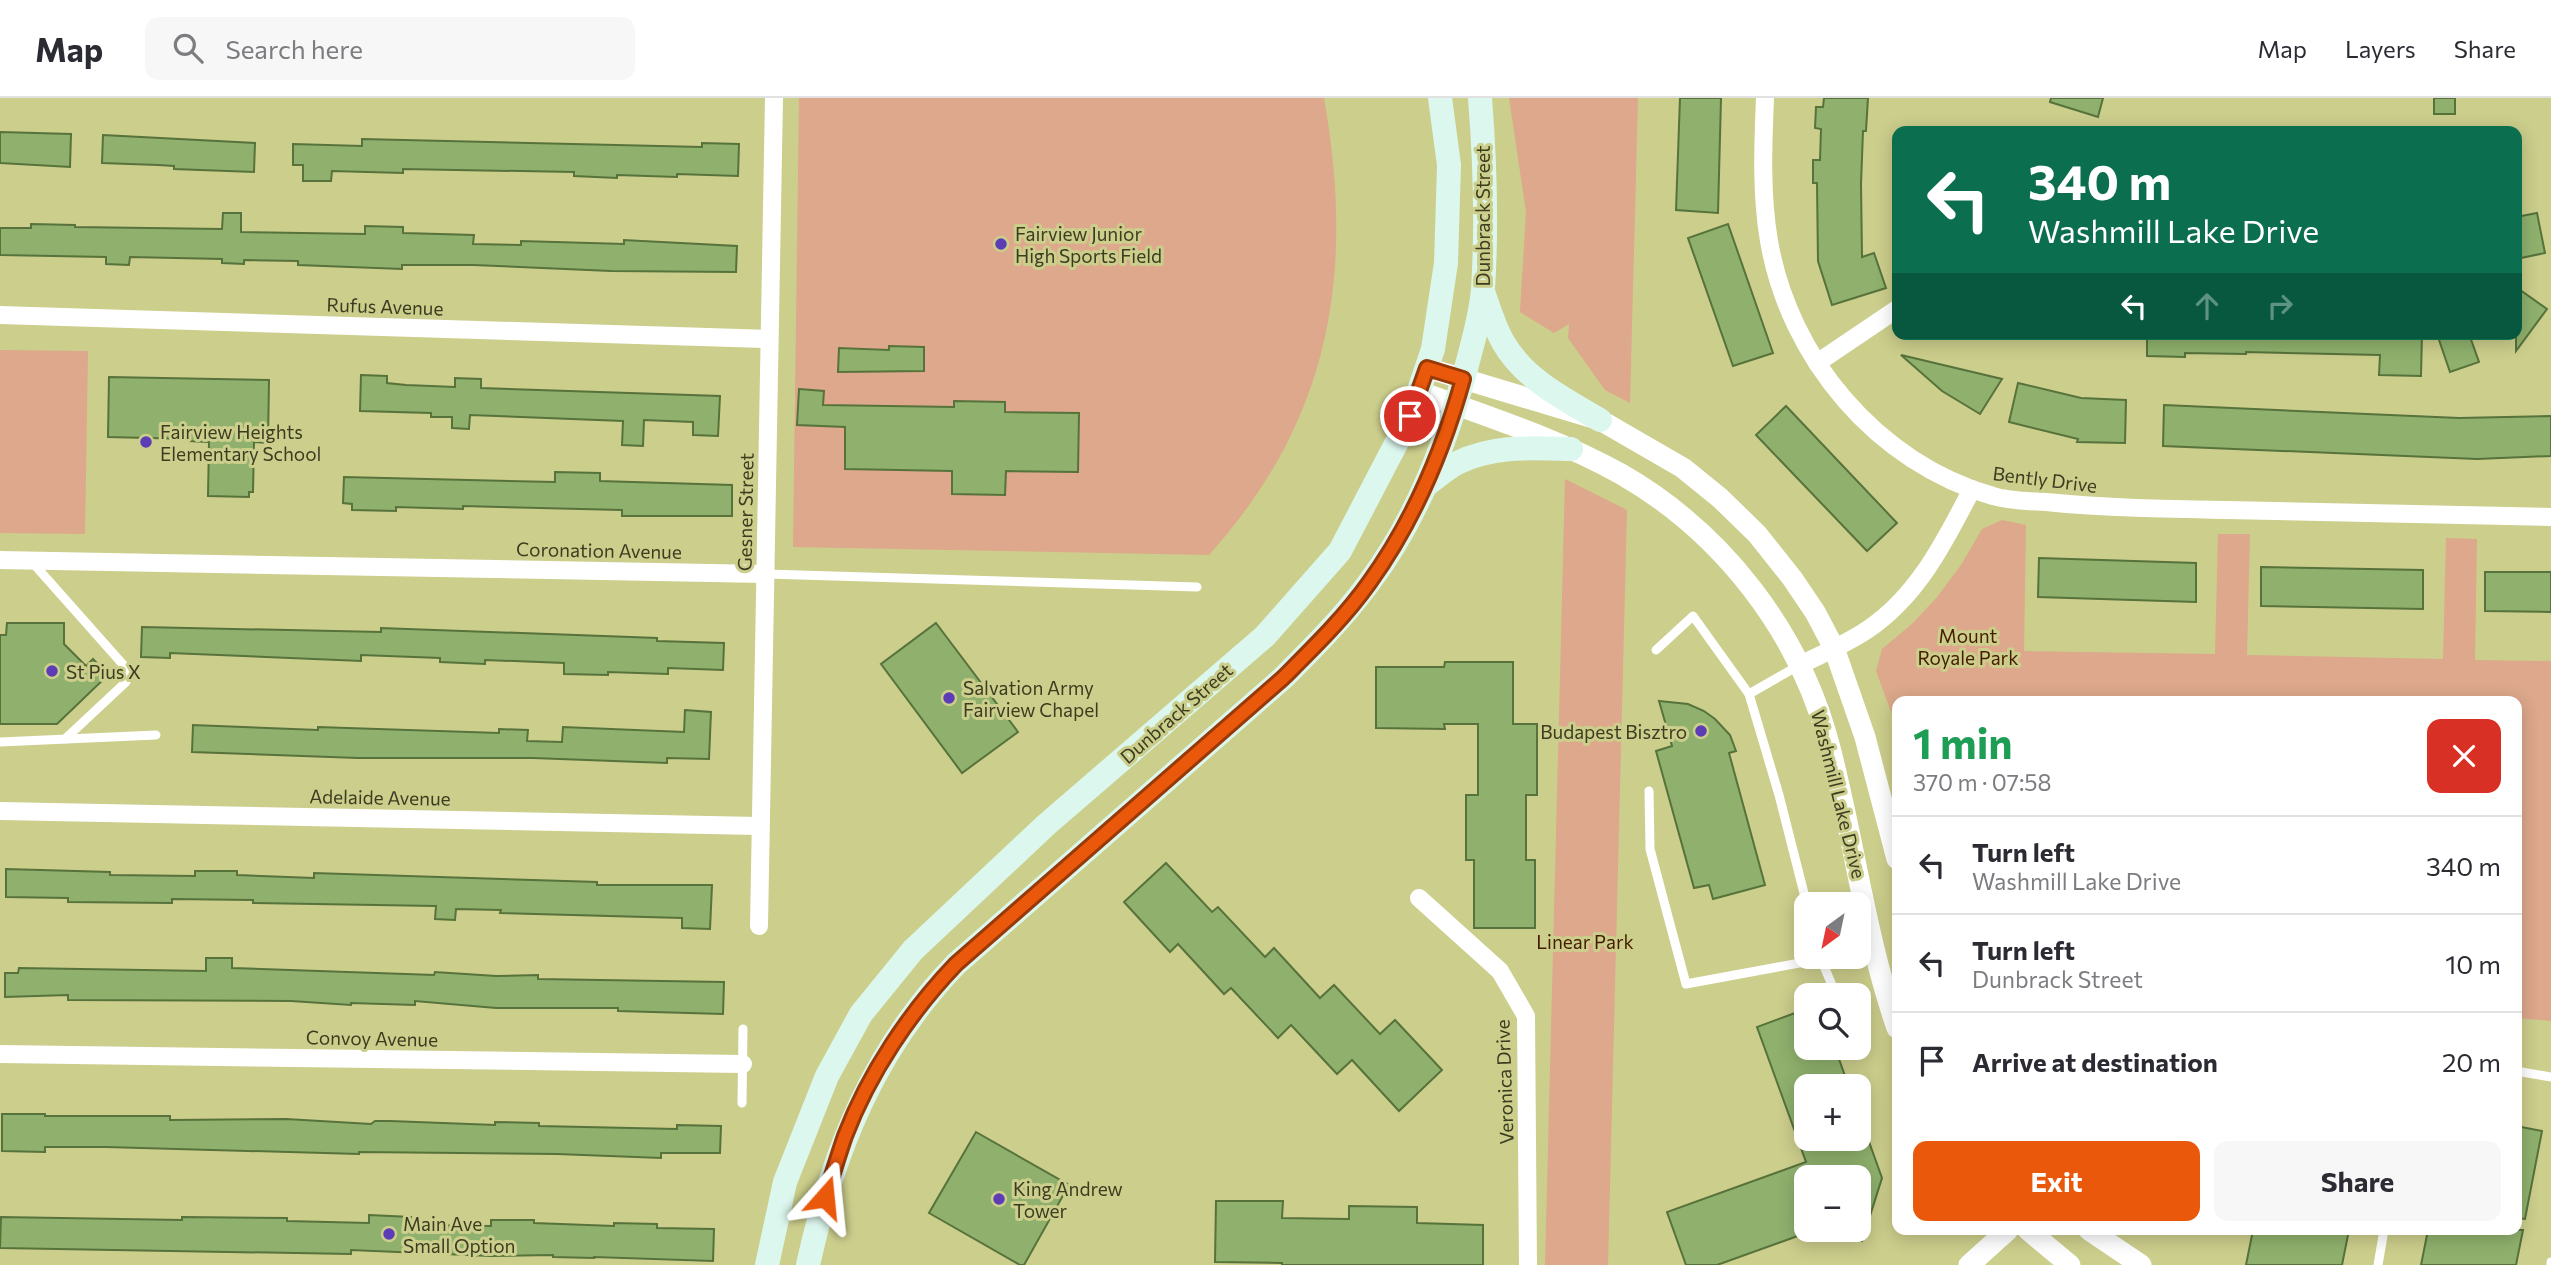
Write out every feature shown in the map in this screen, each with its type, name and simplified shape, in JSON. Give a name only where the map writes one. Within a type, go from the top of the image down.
[{"type":"main road","name":"Dunbrack Street","points":[[767,1265],[785,1182],[827,1076],[861,1014],[913,950],[1046,825],[1265,636],[1340,551],[1385,469],[1420,392],[1439,317],[1446,263],[1449,165],[1440,98]]},
{"type":"main road","name":"Dunbrack Street","points":[[808,1265],[818,1219],[846,1133],[873,1077],[927,994],[956,964],[1283,678],[1330,631],[1370,582],[1425,486],[1456,404],[1483,292],[1485,165],[1480,98]]},
{"type":"main road","points":[[1483,292],[1503,342],[1527,372],[1548,389],[1600,420]]},
{"type":"main road","points":[[1425,486],[1456,464],[1480,454],[1506,448],[1571,449]]},
{"type":"street","name":"Gesner Street","points":[[759,926],[774,98]]},
{"type":"street","name":"Bently Drive","points":[[1765,98],[1764,194],[1769,243],[1788,310],[1817,363],[1844,399],[1872,428],[1920,462],[1972,489],[1995,497],[2130,508],[2551,517]]},
{"type":"street","points":[[1817,363],[1892,312]]},
{"type":"street","name":"Rufus Avenue","points":[[0,315],[768,340]]},
{"type":"street","name":"Washmill Lake Drive","points":[[1427,368],[1600,420],[1683,468],[1720,498],[1757,534],[1815,612],[1834,648],[1865,737],[1892,840]]},
{"type":"street","name":"Washmill Lake Drive","points":[[1420,392],[1571,449],[1654,495],[1720,551],[1761,602],[1800,665],[1829,742],[1869,943],[1892,1013]]},
{"type":"street","points":[[1800,665],[1868,630],[1896,606],[1918,582],[1945,540],[1972,489]]},
{"type":"street","name":"Coronation Avenue","points":[[0,560],[766,574]]},
{"type":"street","name":"Adelaide Avenue","points":[[0,811],[759,826]]},
{"type":"street","name":"Veronica Drive","points":[[1419,898],[1500,971],[1526,1016],[1528,1265]]},
{"type":"street","name":"Convoy Avenue","points":[[0,1054],[743,1064]]},
{"type":"street","points":[[1969,1265],[2002,1235]]},
{"type":"street","points":[[2034,1235],[2070,1265]]},
{"type":"street","points":[[2096,1235],[2141,1265]]},
{"type":"lane","points":[[30,560],[127,670],[126,682],[65,739]]},
{"type":"lane","name":"Coronation Avenue","points":[[766,574],[1197,587]]},
{"type":"lane","points":[[1656,650],[1693,616],[1749,694],[1804,892]]},
{"type":"lane","points":[[1749,694],[1800,665]]},
{"type":"lane","points":[[0,742],[156,735]]},
{"type":"lane","points":[[1649,791],[1650,849],[1686,984],[1794,963]]},
{"type":"lane","points":[[742,1103],[743,1029]]},
{"type":"lane","points":[[2522,1072],[2551,1077]]},
{"type":"lane","points":[[2378,1265],[2383,1235]]},
{"type":"green space","points":[[799,98],[1324,98],[1333,163],[1336,225],[1333,284],[1324,342],[1307,397],[1283,451],[1250,504],[1209,555],[793,547]]},
{"type":"green space","points":[[1509,98],[1638,98],[1630,403],[1605,390],[1568,338],[1569,324],[1554,333],[1520,312],[1526,212]]},
{"type":"green space","points":[[0,350],[88,351],[85,534],[0,533]]},
{"type":"green space","name":"Linear Park","points":[[1565,479],[1627,510],[1608,1265],[1545,1265]]},
{"type":"green space","name":"Mount Royale Park","points":[[2002,520],[2026,525],[2024,651],[2215,654],[2218,534],[2250,534],[2247,655],[2443,659],[2446,538],[2477,539],[2475,660],[2551,661],[2551,1021],[2522,1018],[2522,696],[1892,696],[1892,714],[1876,671],[1882,649],[1913,623],[1937,597],[1961,565],[1982,529]]},
{"type":"building","points":[[1680,98],[1721,98],[1718,213],[1676,210]]},
{"type":"building","points":[[1824,98],[1868,98],[1866,131],[1863,131],[1861,184],[1862,257],[1874,253],[1886,288],[1832,305],[1818,261],[1817,183],[1813,183],[1813,160],[1820,160],[1821,129],[1815,128],[1816,107],[1823,107]]},
{"type":"building","points":[[2051,98],[2103,98],[2098,117],[2050,102]]},
{"type":"building","points":[[2434,98],[2455,98],[2455,114],[2434,114]]},
{"type":"building","points":[[0,132],[71,134],[70,167],[0,163]]},
{"type":"building","points":[[103,135],[255,143],[254,172],[102,163]]},
{"type":"building","points":[[362,139],[702,147],[702,143],[739,144],[738,176],[677,174],[677,177],[617,175],[617,178],[574,176],[574,172],[403,169],[403,173],[332,171],[331,181],[303,181],[303,165],[293,165],[293,144],[362,146]]},
{"type":"building","points":[[223,213],[241,213],[241,232],[365,234],[365,226],[403,227],[403,233],[474,235],[473,244],[521,245],[521,241],[624,244],[624,240],[737,246],[736,272],[611,271],[473,265],[402,265],[402,269],[298,265],[298,261],[244,260],[244,264],[222,263],[222,259],[130,257],[129,265],[106,264],[106,257],[0,255],[0,228],[31,228],[31,224],[222,229]]},
{"type":"building","points":[[2537,213],[2545,253],[2522,258],[2522,216]]},
{"type":"building","points":[[1728,224],[1773,353],[1733,366],[1688,238]]},
{"type":"building","points":[[2522,291],[2547,309],[2516,351],[2516,340],[2522,340]]},
{"type":"building","points":[[2147,340],[2422,340],[2421,376],[2379,375],[2380,355],[2246,352],[2185,353],[2185,357],[2147,356]]},
{"type":"building","points":[[2439,340],[2471,340],[2479,362],[2450,372]]},
{"type":"building","points":[[889,346],[924,347],[924,371],[838,372],[839,348],[889,350]]},
{"type":"building","points":[[1901,355],[2002,379],[1980,414],[1942,391]]},
{"type":"building","points":[[361,375],[387,376],[387,383],[406,385],[455,387],[455,378],[481,379],[481,388],[720,396],[718,436],[693,435],[693,422],[644,420],[643,446],[622,445],[623,421],[470,415],[469,429],[452,428],[452,417],[431,417],[431,413],[360,411]]},
{"type":"building","points":[[109,377],[269,380],[268,443],[254,442],[253,492],[249,492],[249,497],[208,496],[209,442],[108,437]]},
{"type":"building","points":[[2018,383],[2081,398],[2126,400],[2125,443],[2077,442],[2078,439],[2009,422]]},
{"type":"building","points":[[799,389],[824,391],[823,405],[954,407],[954,401],[1005,402],[1005,412],[1079,413],[1078,472],[1006,471],[1005,495],[952,494],[952,471],[845,469],[845,427],[797,425]]},
{"type":"building","points":[[2164,405],[2459,418],[2551,416],[2551,456],[2477,459],[2163,446]]},
{"type":"building","points":[[1786,406],[1897,523],[1867,551],[1756,435]]},
{"type":"building","points":[[555,472],[600,473],[600,481],[732,485],[732,516],[622,516],[622,510],[463,506],[463,509],[396,507],[396,511],[352,510],[352,504],[343,503],[344,477],[555,482]]},
{"type":"building","points":[[2039,558],[2196,563],[2196,602],[2038,597]]},
{"type":"building","points":[[2261,567],[2423,570],[2423,609],[2261,606]]},
{"type":"building","points":[[2485,572],[2551,572],[2551,612],[2485,611]]},
{"type":"building","name":"St Pius X","points":[[7,623],[64,623],[64,644],[86,666],[93,659],[108,675],[57,724],[0,724],[0,635],[6,635]]},
{"type":"building","name":"Salvation Army Fairview Chapel","points":[[936,623],[1018,732],[962,773],[881,664]]},
{"type":"building","points":[[142,627],[381,632],[381,628],[657,638],[657,641],[724,643],[723,670],[668,668],[668,674],[608,672],[608,675],[564,674],[564,663],[485,660],[485,664],[440,662],[440,658],[361,655],[361,661],[170,653],[170,658],[141,657]]},
{"type":"building","points":[[1445,662],[1513,662],[1513,724],[1537,724],[1537,795],[1526,795],[1526,860],[1535,860],[1535,928],[1474,928],[1474,860],[1466,860],[1466,795],[1478,795],[1478,724],[1444,724],[1445,729],[1376,728],[1376,667],[1444,667]]},
{"type":"building","points":[[1659,701],[1688,704],[1704,711],[1730,735],[1736,751],[1729,753],[1765,885],[1713,899],[1709,885],[1694,888],[1656,751],[1672,746]]},
{"type":"building","points":[[685,710],[711,712],[709,759],[667,758],[667,763],[533,758],[358,758],[192,752],[193,725],[499,733],[499,729],[528,730],[527,741],[562,742],[563,727],[684,732]]},
{"type":"building","points":[[1166,863],[1212,912],[1218,907],[1265,957],[1274,948],[1320,998],[1334,985],[1380,1034],[1395,1020],[1442,1070],[1399,1111],[1352,1060],[1337,1074],[1291,1025],[1278,1038],[1231,988],[1224,994],[1178,944],[1170,952],[1124,902]]},
{"type":"building","points":[[6,869],[110,872],[110,875],[195,876],[195,871],[237,871],[237,875],[314,878],[314,873],[597,882],[597,885],[712,885],[710,929],[682,928],[682,918],[500,913],[501,910],[456,909],[455,920],[435,919],[436,906],[172,899],[172,903],[68,902],[68,898],[6,897]]},
{"type":"building","points":[[206,958],[232,958],[232,968],[434,975],[435,972],[496,976],[538,975],[538,979],[724,982],[723,1014],[618,1011],[618,1008],[496,1008],[415,1001],[415,1005],[351,1005],[291,1001],[68,1000],[68,995],[5,997],[5,973],[18,973],[19,968],[206,971]]},
{"type":"building","points":[[1794,1013],[1794,1060],[1839,1060],[1844,1074],[1794,1074],[1794,1129],[1757,1027]]},
{"type":"building","points":[[2,1114],[170,1116],[170,1120],[286,1119],[371,1124],[375,1121],[390,1121],[495,1125],[495,1122],[539,1123],[539,1126],[677,1129],[677,1125],[721,1126],[720,1153],[661,1153],[661,1158],[106,1147],[45,1147],[45,1152],[2,1151]]},
{"type":"building","points":[[2522,1127],[2542,1131],[2525,1219],[2522,1219]]},
{"type":"building","name":"King Andrew Tower","points":[[976,1132],[1069,1185],[1024,1265],[929,1213]]},
{"type":"building","points":[[1871,1147],[1882,1178],[1871,1213],[1871,1165],[1798,1165],[1806,1162],[1802,1151],[1871,1151]]},
{"type":"building","points":[[1794,1166],[1794,1237],[1717,1265],[1686,1265],[1667,1212]]},
{"type":"building","points":[[1216,1201],[1283,1201],[1282,1218],[1349,1219],[1349,1206],[1417,1207],[1417,1223],[1483,1225],[1483,1265],[1282,1265],[1215,1262]]},
{"type":"building","points":[[369,1215],[411,1217],[410,1225],[491,1226],[491,1220],[534,1220],[534,1223],[614,1226],[614,1223],[657,1224],[657,1228],[714,1229],[713,1261],[351,1250],[351,1254],[0,1248],[1,1217],[182,1220],[182,1217],[287,1218],[287,1221],[369,1223]]},
{"type":"building","points":[[2252,1235],[2348,1235],[2342,1265],[2246,1265]]},
{"type":"building","points":[[2427,1235],[2522,1235],[2516,1265],[2421,1265]]},
{"type":"place","name":"Fairview Junior High Sports Field","points":[[1001,244]]},
{"type":"place","name":"Fairview Heights Elementary School","points":[[146,442]]},
{"type":"place","name":"St Pius X","points":[[52,671]]},
{"type":"place","name":"Salvation Army Fairview Chapel","points":[[949,698]]},
{"type":"place","name":"Budapest Bisztro","points":[[1701,731]]},
{"type":"place","name":"King Andrew Tower","points":[[999,1199]]},
{"type":"place","name":"Main Ave Small Option","points":[[389,1234]]},
{"type":"route","points":[[825,1197],[846,1133],[873,1077],[927,994],[956,964],[1283,678],[1330,631],[1370,582],[1425,486],[1447,432],[1463,379],[1427,368],[1410,416]]}]
